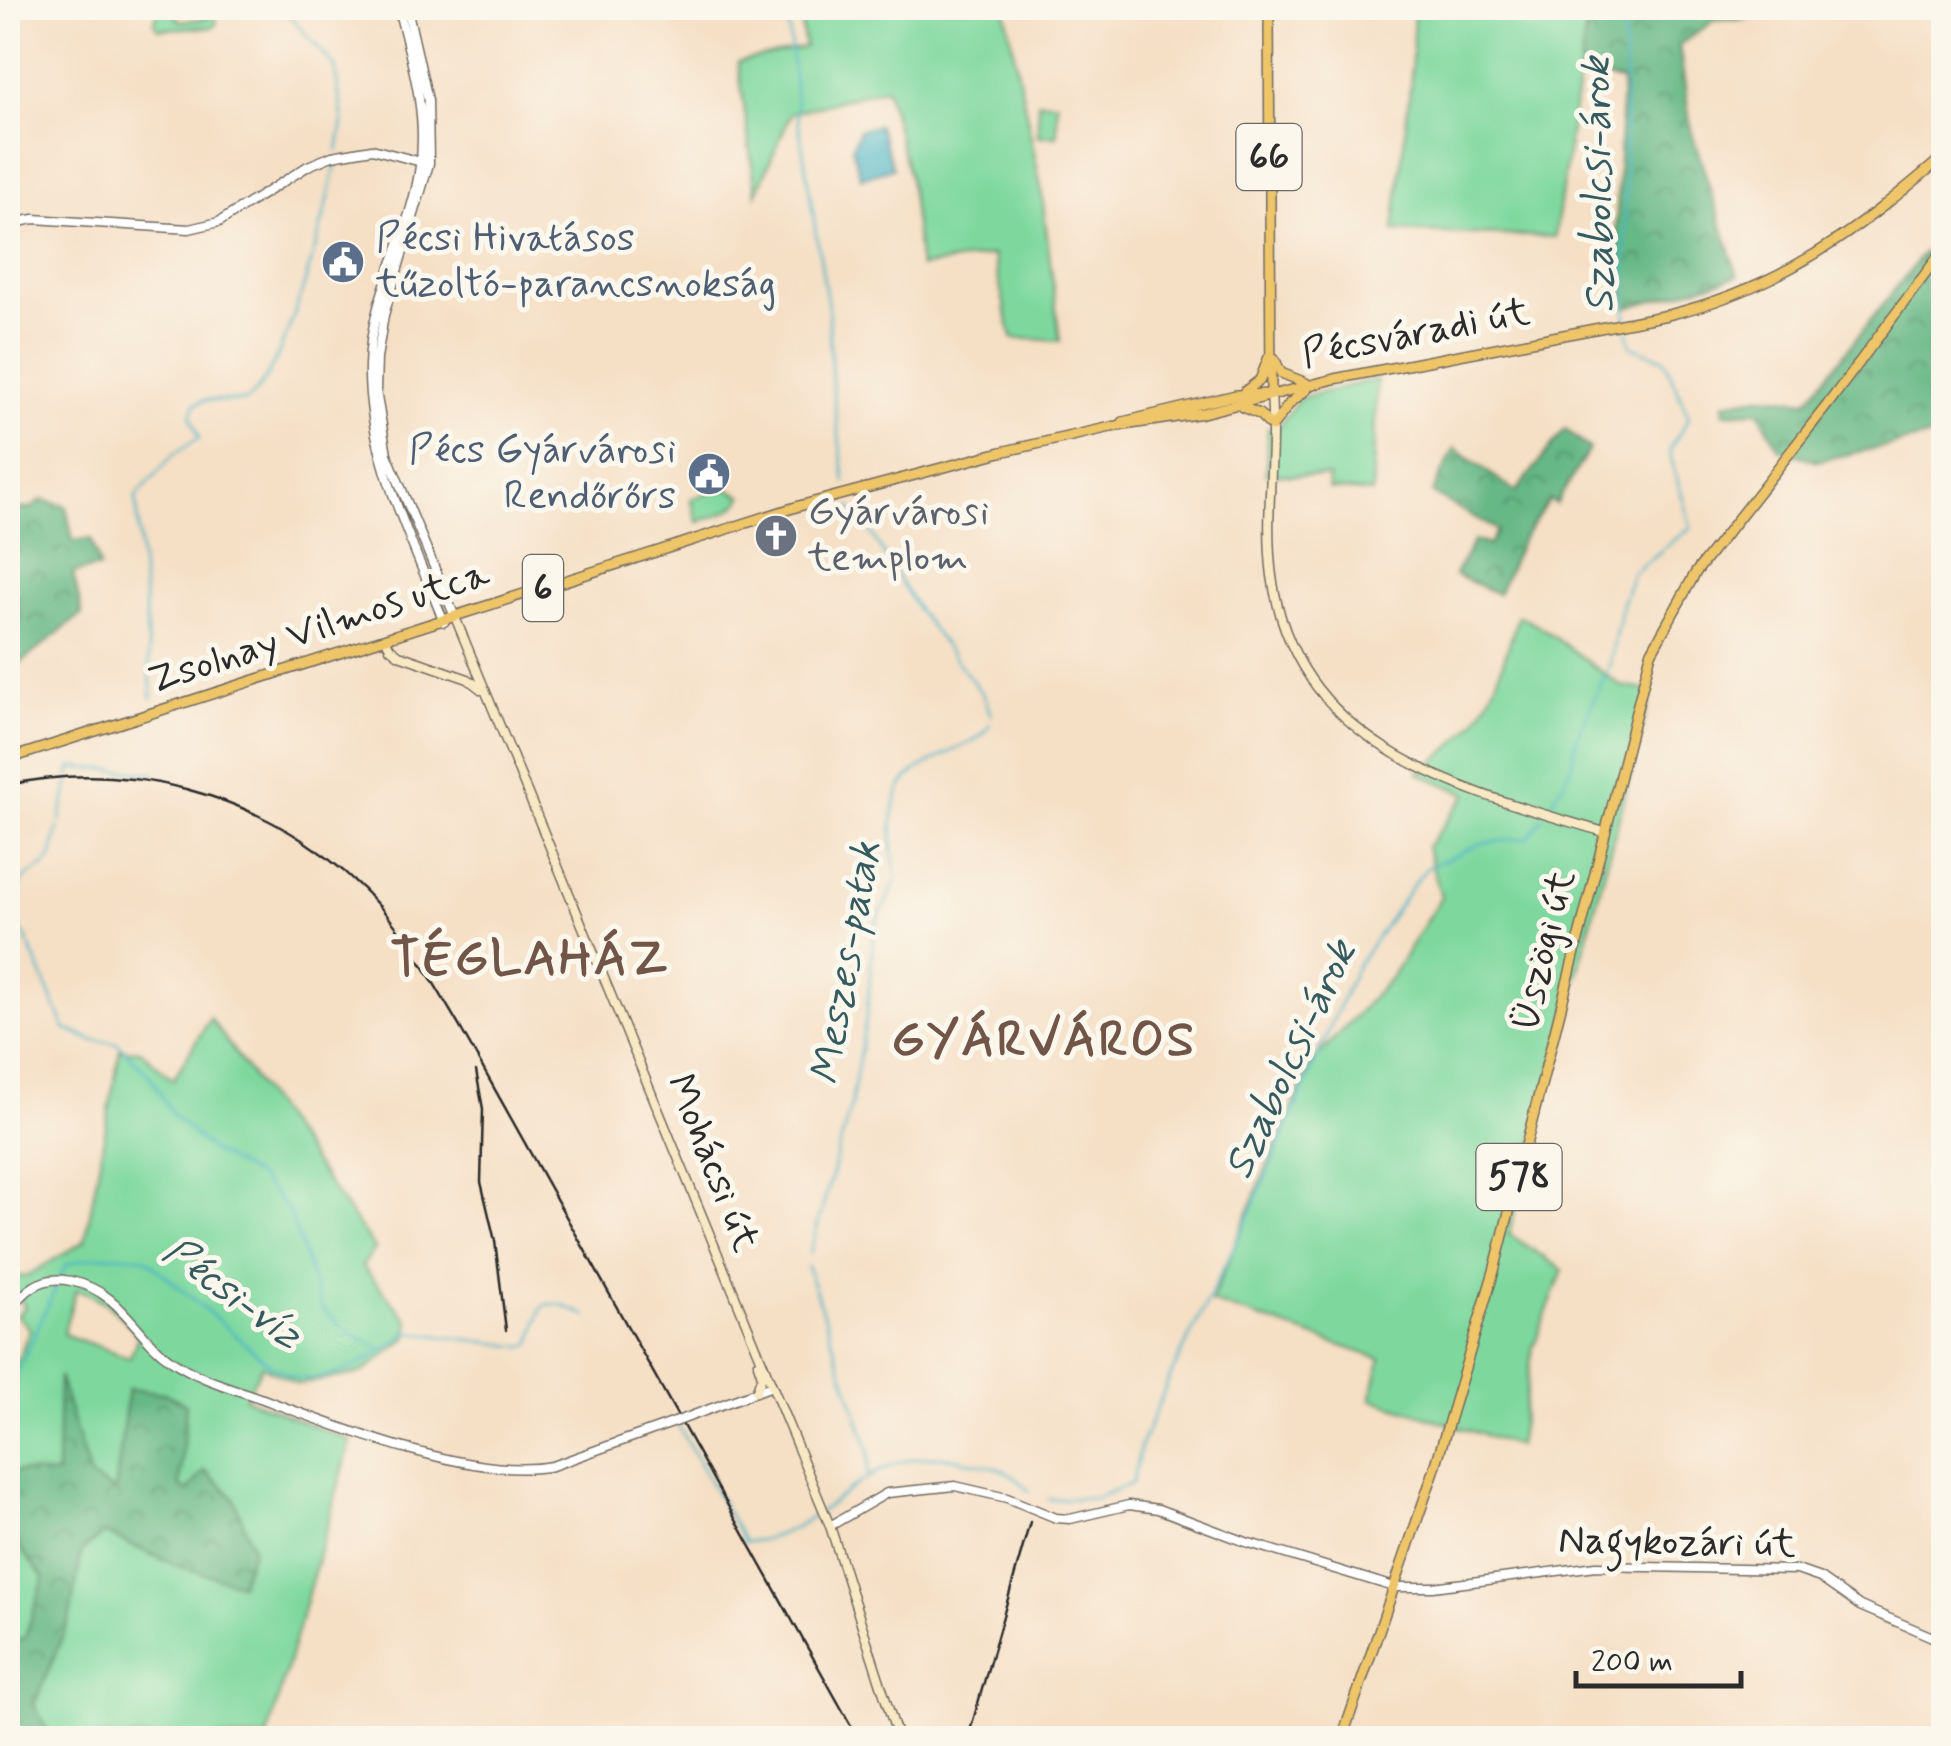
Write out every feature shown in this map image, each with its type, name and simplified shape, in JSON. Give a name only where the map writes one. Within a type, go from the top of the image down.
[{"type":"main road","name":"66","points":[[1270,8],[1271,394]]},
{"type":"main road","name":"Pécsváradi út","points":[[1271,394],[1712,304],[1792,270],[1882,208],[1944,156]]},
{"type":"main road","name":"Üszögi út","points":[[1342,1738],[1434,1471],[1494,1272],[1645,671],[1673,609],[1696,572],[1944,249]]},
{"type":"main road","points":[[1272,350],[1281,373],[1314,384]]},
{"type":"main road","points":[[1272,350],[1260,380],[1236,401],[1272,427]]},
{"type":"main road","points":[[1272,427],[1290,404],[1314,384]]},
{"type":"main road","points":[[1271,394],[1270,556],[1290,638],[1313,679],[1342,716],[1380,747],[1416,768],[1604,832]]},
{"type":"main road","name":"Zsolnay Vilmos utca","points":[[8,759],[800,506],[1001,452],[1271,394]]},
{"type":"main road","name":"Mohácsi út","points":[[455,617],[829,1522],[898,1738]]},
{"type":"main road","points":[[386,640],[399,655],[459,676],[485,693]]},
{"type":"main road","points":[[459,676],[477,671]]},
{"type":"main road","points":[[756,1392],[762,1376],[757,1350]]},
{"type":"street","points":[[398,8],[418,96],[425,163],[375,318],[369,375],[372,416],[380,450],[444,622]]},
{"type":"street","points":[[407,8],[428,100],[425,163],[384,315],[376,392],[388,454],[455,617]]},
{"type":"street","points":[[8,224],[34,219],[188,229],[208,226],[230,216],[308,166],[336,154],[367,149],[425,163]]},
{"type":"street","points":[[8,1314],[31,1286],[66,1280],[110,1298],[160,1352],[199,1375],[338,1427],[508,1469],[541,1468],[588,1455],[772,1386]]},
{"type":"street","name":"Nagykozári út","points":[[829,1522],[886,1494],[955,1486],[1007,1498],[1056,1518],[1070,1519],[1129,1505],[1158,1509],[1246,1542],[1394,1587],[1433,1587],[1596,1566],[1797,1570],[1820,1578],[1860,1606],[1944,1642]]},
{"type":"green space","points":[[159,8],[172,11],[180,21],[209,18],[211,8],[215,8],[216,24],[158,29],[154,23]]},
{"type":"green space","points":[[799,8],[1005,8],[1041,187],[1060,341],[1012,338],[993,255],[920,267],[909,177],[886,88],[791,113],[756,194],[738,62],[805,47]]},
{"type":"green space","points":[[1414,8],[1589,8],[1555,237],[1394,231],[1411,80]]},
{"type":"green space","points":[[1589,8],[1745,8],[1747,19],[1715,20],[1679,45],[1691,130],[1738,276],[1626,308],[1616,236],[1622,81],[1579,74]]},
{"type":"green space","points":[[1038,102],[1057,102],[1057,136],[1038,136]]},
{"type":"green space","points":[[1924,252],[1943,261],[1943,434],[1817,461],[1779,449],[1759,411],[1724,413],[1724,403],[1765,396],[1807,401]]},
{"type":"green space","points":[[1377,379],[1372,493],[1329,489],[1328,477],[1266,474],[1268,428],[1280,425],[1299,398]]},
{"type":"green space","points":[[1565,429],[1589,449],[1556,504],[1549,500],[1521,541],[1498,594],[1455,575],[1474,540],[1489,545],[1497,530],[1432,493],[1455,448],[1516,492]]},
{"type":"green space","points":[[726,488],[743,496],[740,501],[724,513],[698,522],[691,499]]},
{"type":"green space","points":[[42,500],[66,506],[73,541],[91,539],[100,567],[73,573],[82,614],[8,673],[8,639],[22,619],[8,578],[8,510],[31,508]]},
{"type":"green space","points":[[8,578],[22,619],[8,639]]},
{"type":"green space","points":[[1518,616],[1535,623],[1621,686],[1652,691],[1509,1234],[1563,1270],[1533,1347],[1518,1446],[1371,1399],[1381,1359],[1211,1302],[1309,1066],[1392,976],[1441,897],[1427,847],[1467,794],[1418,773],[1460,738],[1485,705]]},
{"type":"green space","points":[[210,1018],[375,1249],[362,1266],[409,1321],[408,1337],[362,1373],[298,1384],[262,1366],[245,1398],[351,1441],[267,1738],[8,1738],[8,1384],[30,1329],[17,1315],[25,1307],[8,1282],[8,1274],[25,1277],[85,1241],[120,1050],[141,1051],[173,1080]],"holes":[[[76,1290],[111,1307],[138,1336],[130,1358],[63,1334]]]},
{"type":"green space","points":[[59,1376],[90,1477],[115,1491],[128,1389],[164,1393],[186,1404],[180,1486],[188,1491],[205,1470],[234,1498],[253,1549],[240,1584],[175,1565],[104,1533],[82,1551],[69,1621],[34,1705],[55,1738],[8,1738],[8,1643],[25,1638],[44,1578],[8,1534],[8,1471],[57,1474]]},
{"type":"water","points":[[878,125],[893,168],[861,178],[852,148],[859,130]]},
{"type":"waterway","points":[[283,8],[335,67],[343,122],[338,151]]},
{"type":"waterway","name":"Meszes-patak","points":[[787,8],[798,119],[828,307],[832,382],[845,482]]},
{"type":"waterway","name":"Szabolcsi-árok","points":[[1624,8],[1626,321]]},
{"type":"waterway","points":[[152,698],[136,496],[174,454],[199,438],[191,416],[195,404],[205,400],[245,401],[260,386],[275,360],[303,289],[337,159]]},
{"type":"waterway","name":"Szabolcsi-árok","points":[[1547,811],[1571,769],[1576,739],[1609,667],[1621,607],[1633,573],[1691,527],[1670,455],[1670,448],[1689,418],[1664,359],[1631,346],[1627,329]]},
{"type":"waterway","name":"Meszes-patak","points":[[850,507],[870,531],[918,611],[984,696],[991,715]]},
{"type":"waterway","name":"Meszes-patak","points":[[810,1253],[851,1105],[867,1012],[874,928],[897,879],[892,824],[898,795],[912,774],[978,738],[990,724]]},
{"type":"waterway","points":[[60,822],[72,767],[154,773]]},
{"type":"waterway","name":"Szabolcsi-árok","points":[[1049,1499],[1096,1498],[1132,1483],[1141,1445],[1170,1377],[1248,1218],[1355,969],[1417,879],[1427,868],[1482,843],[1528,838],[1543,818]]},
{"type":"waterway","points":[[58,828],[52,855],[47,864],[23,879],[8,918],[25,935],[65,1029],[92,1040],[117,1043],[150,1076],[173,1115],[212,1151],[258,1177],[289,1211],[321,1307],[346,1331],[382,1349]]},
{"type":"waterway","name":"Pécsi-víz","points":[[8,1393],[66,1265],[95,1257],[145,1258],[269,1364],[301,1379],[348,1370],[409,1332],[524,1347],[531,1344],[545,1305],[559,1304],[587,1316]]},
{"type":"waterway","name":"Meszes-patak","points":[[807,1266],[869,1450],[868,1475]]},
{"type":"waterway","name":"Pécsi-víz","points":[[679,1427],[744,1542],[775,1536],[801,1524],[873,1474],[900,1462],[931,1457],[968,1461],[1007,1472],[1029,1491]]},
{"type":"railway","points":[[8,785],[59,777],[110,777],[161,783],[211,796],[258,815],[303,841],[344,872],[381,908],[414,951],[461,1029],[858,1738]]},
{"type":"railway","points":[[476,1071],[483,1109],[481,1182],[495,1241],[506,1330]]},
{"type":"railway","points":[[968,1738],[1030,1522]]},
{"type":"place","name":"Pécsi Hivatásos tűzoltó-parancsnokság","points":[[343,262]]},
{"type":"place","name":"Pécs Gyárvárosi Rendőrőrs","points":[[709,474]]},
{"type":"place","name":"Gyárvárosi templom","points":[[776,536]]},
{"type":"district","name":"TÉGLAHÁZ","points":[[530,960]]},
{"type":"district","name":"GYÁRVÁROS","points":[[1044,1041]]}]
